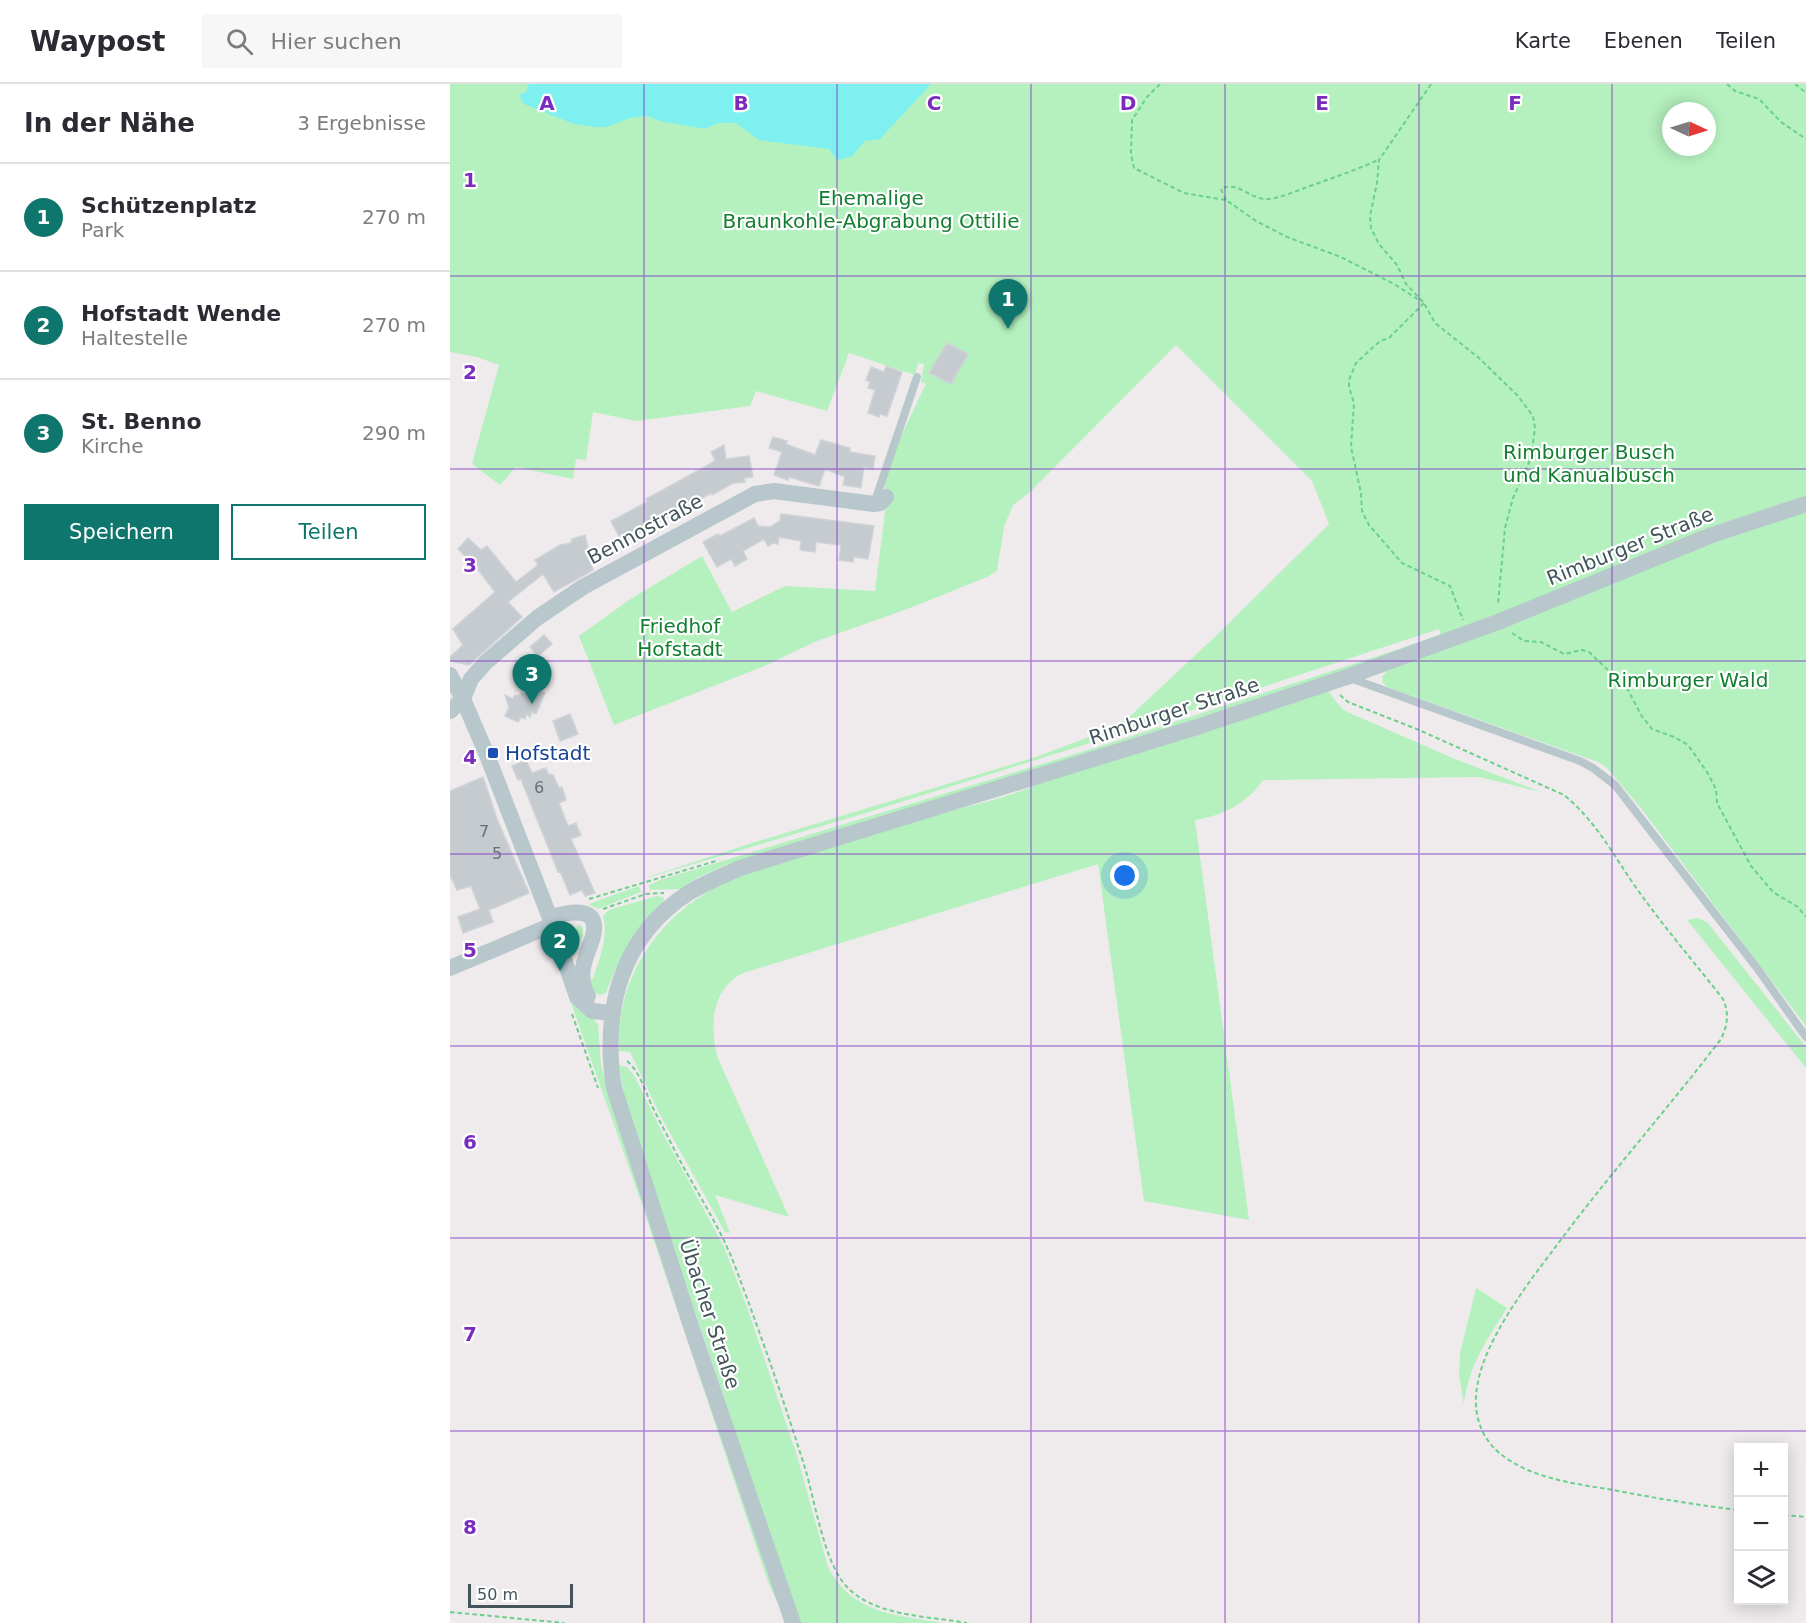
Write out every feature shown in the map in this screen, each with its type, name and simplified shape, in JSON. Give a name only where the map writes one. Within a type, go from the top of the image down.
[{"type":"street","name":"Bennostraße","points":[[463,699],[471,679],[485,663],[537,618],[583,587],[754,494],[774,491],[880,501]]},
{"type":"street","name":"Rimburger Straße","points":[[613,1013],[622,974],[645,933],[680,900],[706,883],[740,868],[1197,727],[1340,679],[1498,622],[1712,535],[1806,504]]},
{"type":"street","points":[[450,675],[463,699],[551,921],[578,997],[592,1011],[613,1013]]},
{"type":"street","points":[[450,711],[463,699]]},
{"type":"street","points":[[450,968],[567,912],[579,911],[589,916],[594,930],[583,969],[583,986],[592,1002],[613,1013]]},
{"type":"street","points":[[560,946],[570,951],[589,947]]},
{"type":"street","name":"Übacher Straße","points":[[613,1013],[610,1058],[614,1088],[792,1623]]},
{"type":"lane","points":[[880,501],[916,377]]},
{"type":"lane","points":[[1340,679],[1580,761],[1605,776],[1615,785],[1750,959],[1806,1037]]},
{"type":"path","points":[[1160,84],[1141,105],[1132,120],[1131,154],[1134,168],[1184,193],[1226,200]]},
{"type":"path","points":[[1431,84],[1379,160],[1370,216],[1371,228],[1383,250],[1397,265],[1406,284],[1424,303],[1435,323],[1487,365],[1518,396],[1533,416],[1535,428],[1531,458],[1513,498],[1505,528],[1498,622],[1524,641],[1541,642],[1564,654],[1582,650],[1589,652],[1628,688],[1641,715],[1652,729],[1685,742],[1707,772],[1716,789],[1717,803],[1751,866],[1773,892],[1798,908],[1806,917]]},
{"type":"path","points":[[1727,84],[1735,91],[1760,99],[1781,122],[1806,139]]},
{"type":"path","points":[[1795,84],[1806,93]]},
{"type":"path","points":[[1379,160],[1290,194],[1265,199],[1232,186],[1224,187],[1221,192],[1226,200],[1256,221],[1287,237],[1341,257],[1394,284],[1424,303]]},
{"type":"path","points":[[1424,303],[1389,338],[1380,341],[1356,363],[1349,380],[1354,403],[1351,447],[1361,494],[1362,511],[1369,525],[1402,563],[1450,586],[1458,602],[1467,633]]},
{"type":"path","points":[[1340,679],[1341,696],[1348,702],[1419,730],[1537,782],[1564,795],[1582,810],[1637,889],[1723,999],[1727,1008],[1727,1020],[1720,1039],[1566,1232],[1514,1305],[1484,1361],[1477,1383],[1476,1414],[1483,1434],[1493,1447],[1508,1459],[1527,1469],[1563,1482],[1734,1509]]},
{"type":"path","points":[[589,916],[606,907],[646,894],[668,893],[680,900]]},
{"type":"path","points":[[610,1058],[626,1060],[638,1074],[675,1152],[727,1246],[780,1392],[805,1468],[832,1563],[840,1578],[855,1593],[872,1604],[892,1610],[967,1623]]},
{"type":"path","points":[[1788,1515],[1806,1517]]},
{"type":"path","points":[[450,1612],[564,1623]]},
{"type":"green space","points":[[450,84],[1806,84],[1806,1026],[1640,807],[1607,768],[1598,762],[1387,687],[1383,683],[1382,677],[1388,670],[1415,661],[1435,641],[1254,701],[726,865],[697,878],[681,889],[650,890],[649,885],[660,880],[1101,746],[1441,634],[1439,629],[1132,730],[856,816],[636,881],[755,842],[1036,757],[1102,732],[1127,719],[1219,633],[1329,524],[1312,481],[1176,345],[1030,492],[1013,505],[1004,527],[997,571],[910,608],[817,641],[762,667],[614,725],[579,636],[629,600],[702,556],[732,612],[785,586],[875,591],[886,504],[884,481],[898,442],[926,384],[921,382],[924,364],[918,363],[915,375],[849,353],[827,411],[756,391],[750,406],[636,421],[593,412],[586,460],[576,459],[573,479],[516,467],[500,485],[472,464],[499,365],[477,357],[450,352]]},
{"type":"green space","points":[[1327,690],[1343,710],[1455,759],[1541,792],[1479,777],[1263,780],[1250,795],[1234,807],[1225,812],[1195,820],[1249,1220],[1144,1201],[1098,864],[743,973],[732,980],[724,989],[715,1009],[714,1032],[717,1056],[789,1217],[715,1195],[730,1233],[725,1232],[660,1115],[630,1052],[619,1051],[620,1021],[626,993],[637,966],[652,942],[671,920],[718,886],[745,874],[918,820],[1006,796]]},
{"type":"green space","points":[[639,886],[641,892],[598,909],[589,905],[591,903]]},
{"type":"green space","points":[[657,896],[664,898],[663,904],[630,945],[606,993],[599,995],[593,991],[589,978],[593,979],[602,948],[605,932],[603,916],[609,910]]},
{"type":"green space","points":[[1698,918],[1708,923],[1806,1047],[1806,1068],[1687,920]]},
{"type":"green space","points":[[579,924],[583,928],[583,937],[577,941],[570,940],[566,934],[575,931]]},
{"type":"green space","points":[[569,997],[592,1016],[598,1025],[601,1064],[607,1089],[778,1604],[768,1582],[639,1196]]},
{"type":"green space","points":[[619,1065],[627,1067],[635,1077],[724,1247],[747,1307],[797,1456],[828,1567],[838,1583],[850,1594],[877,1610],[943,1623],[800,1623],[632,1125]]},
{"type":"green space","points":[[1476,1288],[1507,1308],[1474,1366],[1464,1405],[1459,1375],[1460,1353]]},
{"type":"water","points":[[529,84],[931,84],[880,139],[865,141],[851,157],[837,160],[829,149],[759,140],[736,123],[718,123],[705,129],[659,121],[648,116],[630,118],[607,127],[574,124],[524,104],[519,95],[526,92]]},
{"type":"building","points":[[947,343],[968,354],[951,384],[929,373]]},
{"type":"building","points":[[886,366],[902,372],[887,416],[880,414],[879,417],[868,413],[875,390],[868,388],[870,382],[866,380],[871,367],[884,372]]},
{"type":"building","points":[[773,437],[787,441],[786,444],[815,455],[821,440],[850,448],[850,452],[875,456],[873,469],[864,467],[861,488],[843,485],[845,477],[825,469],[819,486],[789,477],[788,480],[774,475],[782,452],[769,448]]},
{"type":"building","points":[[724,445],[726,459],[749,456],[753,477],[744,478],[745,482],[733,483],[712,495],[711,493],[622,542],[611,521],[710,464],[715,460],[711,452]]},
{"type":"building","points":[[781,514],[874,526],[868,559],[854,557],[853,562],[839,560],[841,545],[816,542],[815,552],[800,550],[801,541],[779,537],[778,544],[768,546],[764,539],[743,551],[747,559],[735,566],[731,559],[717,567],[703,542],[718,534],[720,536],[754,518],[758,526],[770,527],[780,521]]},
{"type":"building","points":[[585,535],[593,570],[554,592],[543,574],[508,602],[522,617],[469,665],[450,661],[450,657],[463,645],[453,629],[495,592],[476,567],[458,549],[468,538],[481,550],[487,546],[516,582],[538,565],[535,560],[560,545],[571,543],[572,539]]},
{"type":"building","points":[[544,635],[552,644],[538,656],[530,647]]},
{"type":"building","points":[[532,688],[545,693],[536,714],[532,712],[530,717],[526,714],[525,719],[521,717],[518,722],[505,716],[509,707],[505,695],[513,699],[515,695],[525,694],[527,690],[531,692]]},
{"type":"building","points":[[570,714],[578,734],[560,741],[553,721]]},
{"type":"building","points":[[526,760],[532,773],[546,768],[548,774],[553,775],[559,788],[562,787],[566,800],[559,803],[568,826],[576,823],[581,835],[571,839],[595,893],[585,896],[582,890],[570,895],[560,871],[558,872],[521,779],[518,780],[512,766]]},
{"type":"building","points":[[483,777],[497,819],[529,893],[489,910],[493,922],[463,933],[458,917],[480,909],[471,886],[457,890],[450,875],[450,791]]},
{"type":"place","name":"Schützenplatz","points":[[1008,329]]},
{"type":"place","name":"St. Benno","points":[[532,704]]},
{"type":"place","name":"Hofstadt","points":[[493,753]]},
{"type":"place","name":"Hofstadt Wende","points":[[560,971]]},
{"type":"park label","name":"Ehemalige Braunkohle-Abgrabung Ottilie","points":[[871,210]]},
{"type":"park label","name":"Rimburger Busch und Kanualbusch","points":[[1589,464]]},
{"type":"park label","name":"Friedhof Hofstadt","points":[[680,638]]},
{"type":"park label","name":"Rimburger Wald","points":[[1688,680]]}]
